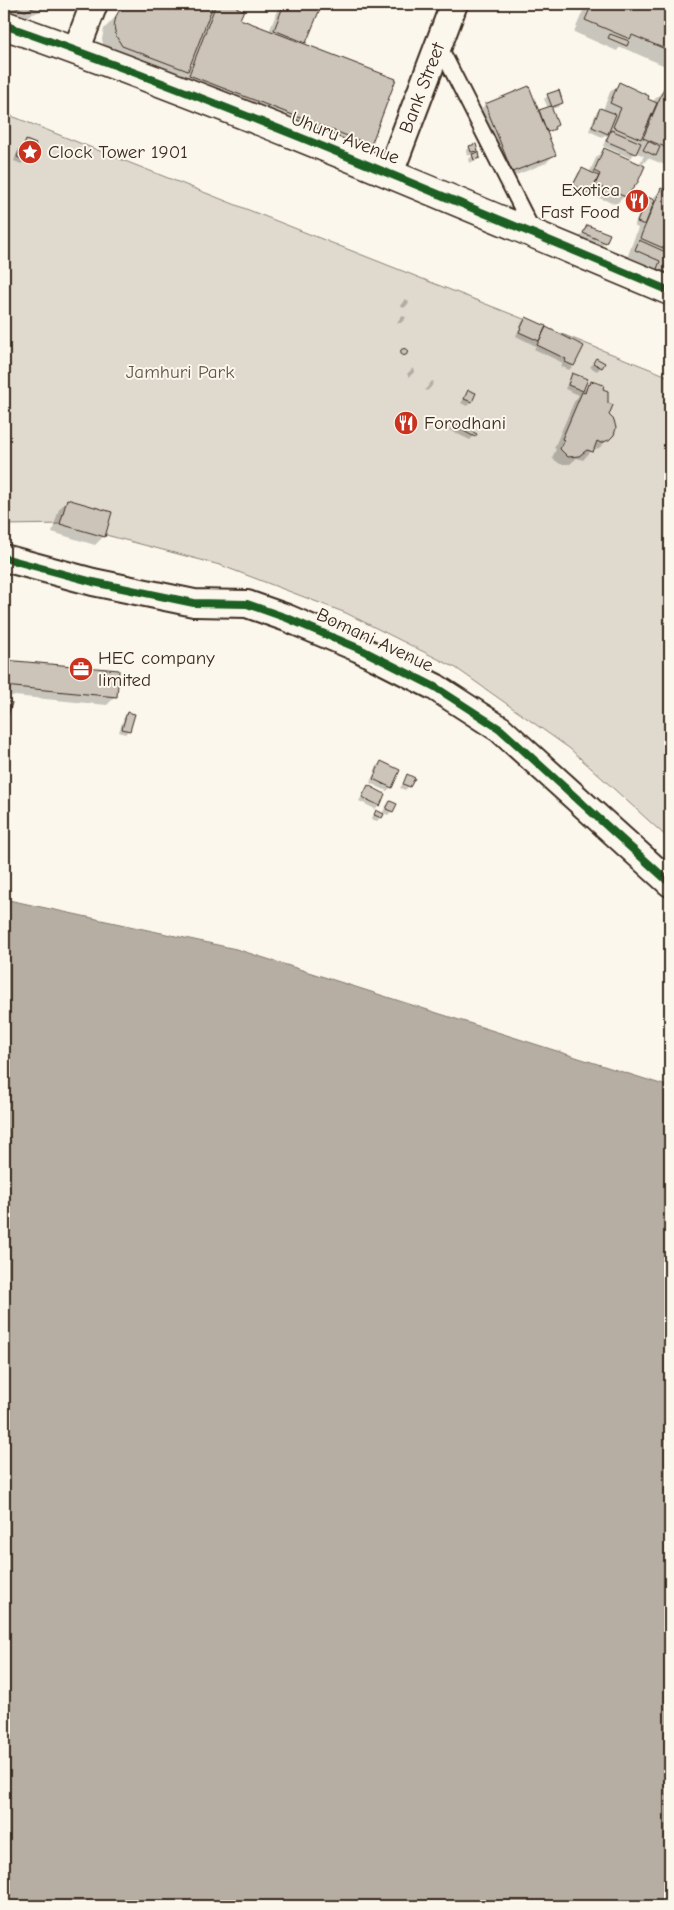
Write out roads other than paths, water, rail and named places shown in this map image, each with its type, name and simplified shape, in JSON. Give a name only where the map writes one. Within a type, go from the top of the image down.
[{"type":"street","points":[[76,50],[94,4]]},
{"type":"street","name":"Bank Street","points":[[390,173],[454,4]]},
{"type":"street","name":"Uhuru Avenue","points":[[4,25],[76,50],[390,173],[670,291]]},
{"type":"street","name":"Bomani Avenue","points":[[4,558],[93,582],[194,603],[247,604],[287,618],[360,649],[435,687],[500,729],[670,883]]},
{"type":"lane","points":[[438,45],[534,234]]},
{"type":"place","name":"Clock Tower 1901","points":[[30,152]]},
{"type":"place","name":"Exotica Fast Food","points":[[637,201]]},
{"type":"place","name":"Forodhani","points":[[406,423]]},
{"type":"place","name":"HEC company limited","points":[[81,669]]},
{"type":"park label","name":"Jamhuri Park","points":[[180,372]]}]
